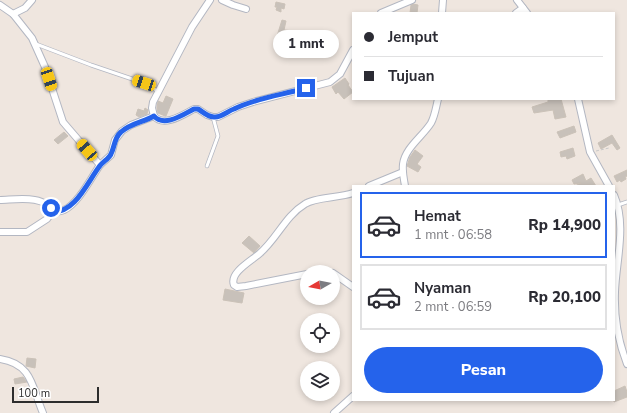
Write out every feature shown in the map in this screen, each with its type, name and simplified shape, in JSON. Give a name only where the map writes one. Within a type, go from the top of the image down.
[{"type":"street","points":[[12,14],[25,8],[32,0]]},
{"type":"street","points":[[154,116],[152,106],[158,92],[192,27],[210,0]]},
{"type":"street","points":[[222,0],[246,10]]},
{"type":"street","points":[[383,12],[412,0]]},
{"type":"street","points":[[442,12],[443,0]]},
{"type":"street","points":[[0,5],[12,14],[35,44],[45,67],[63,122],[100,165]]},
{"type":"street","points":[[52,212],[64,210],[71,205],[100,165],[111,155],[115,140],[122,131],[131,125],[154,116],[165,121],[174,119],[194,109],[198,109],[213,117],[222,115],[253,102],[330,82],[340,74],[352,52]]},
{"type":"street","points":[[405,185],[403,163],[408,152],[432,121],[438,100]]},
{"type":"street","points":[[578,100],[590,152],[609,185]]},
{"type":"street","points":[[371,185],[403,172]]},
{"type":"street","points":[[300,275],[237,287],[233,282],[235,274],[261,253],[284,224],[306,203],[352,193]]},
{"type":"street","points":[[615,198],[621,214],[615,292],[615,330],[627,364]]},
{"type":"street","points":[[0,200],[39,200],[48,205],[52,212]]},
{"type":"street","points":[[0,232],[27,232],[47,219],[52,212]]},
{"type":"street","points":[[340,278],[352,286]]},
{"type":"street","points":[[0,359],[22,367],[29,375],[43,413]]},
{"type":"street","points":[[334,413],[352,397]]},
{"type":"lane","points":[[35,44],[152,86],[158,92]]},
{"type":"lane","points":[[207,166],[218,136],[213,117]]},
{"type":"lane","points":[[618,205],[627,202]]},
{"type":"path","points":[[590,152],[609,148]]},
{"type":"building","points":[[276,2],[285,4],[284,9],[281,8],[281,12],[276,10]]},
{"type":"building","points":[[411,5],[418,5],[417,12],[410,12]]},
{"type":"building","points":[[282,20],[286,21],[284,30],[294,31],[293,39],[277,36]]},
{"type":"building","points":[[345,78],[352,93],[344,99],[338,92],[336,94],[332,87]]},
{"type":"building","points":[[166,96],[173,99],[165,116],[158,113],[157,108],[158,101],[163,103]]},
{"type":"building","points":[[548,100],[561,100],[566,117],[555,119],[553,110],[534,113],[532,107],[548,102]]},
{"type":"building","points":[[145,108],[148,110],[147,114],[139,117],[136,115],[138,109],[144,111]]},
{"type":"building","points":[[574,126],[576,132],[560,138],[557,132]]},
{"type":"building","points":[[64,132],[68,136],[58,144],[54,140]]},
{"type":"building","points":[[612,135],[620,148],[617,150],[612,143],[601,149],[598,143]]},
{"type":"building","points":[[573,148],[575,156],[567,159],[566,156],[561,157],[560,152]]},
{"type":"building","points":[[415,150],[423,156],[417,164],[421,167],[418,172],[407,166],[410,157]]},
{"type":"building","points":[[627,170],[627,176],[625,177],[626,179],[621,182],[620,180],[617,182],[614,176]]},
{"type":"building","points":[[583,174],[586,181],[591,178],[595,185],[577,185],[581,183],[574,184],[572,180]]},
{"type":"building","points":[[249,236],[260,246],[254,253],[242,243]]},
{"type":"building","points":[[225,289],[244,293],[242,303],[223,300]]},
{"type":"building","points":[[27,358],[36,359],[35,368],[26,366]]},
{"type":"building","points":[[23,377],[27,382],[15,384],[14,379]]},
{"type":"building","points":[[625,386],[627,397],[614,402],[615,391]]},
{"type":"route","points":[[51,208],[52,212],[58,212],[64,210],[76,200],[100,165],[111,155],[118,135],[131,125],[154,116],[165,121],[174,119],[194,109],[198,109],[207,115],[218,117],[230,110],[253,102],[306,88]]}]
